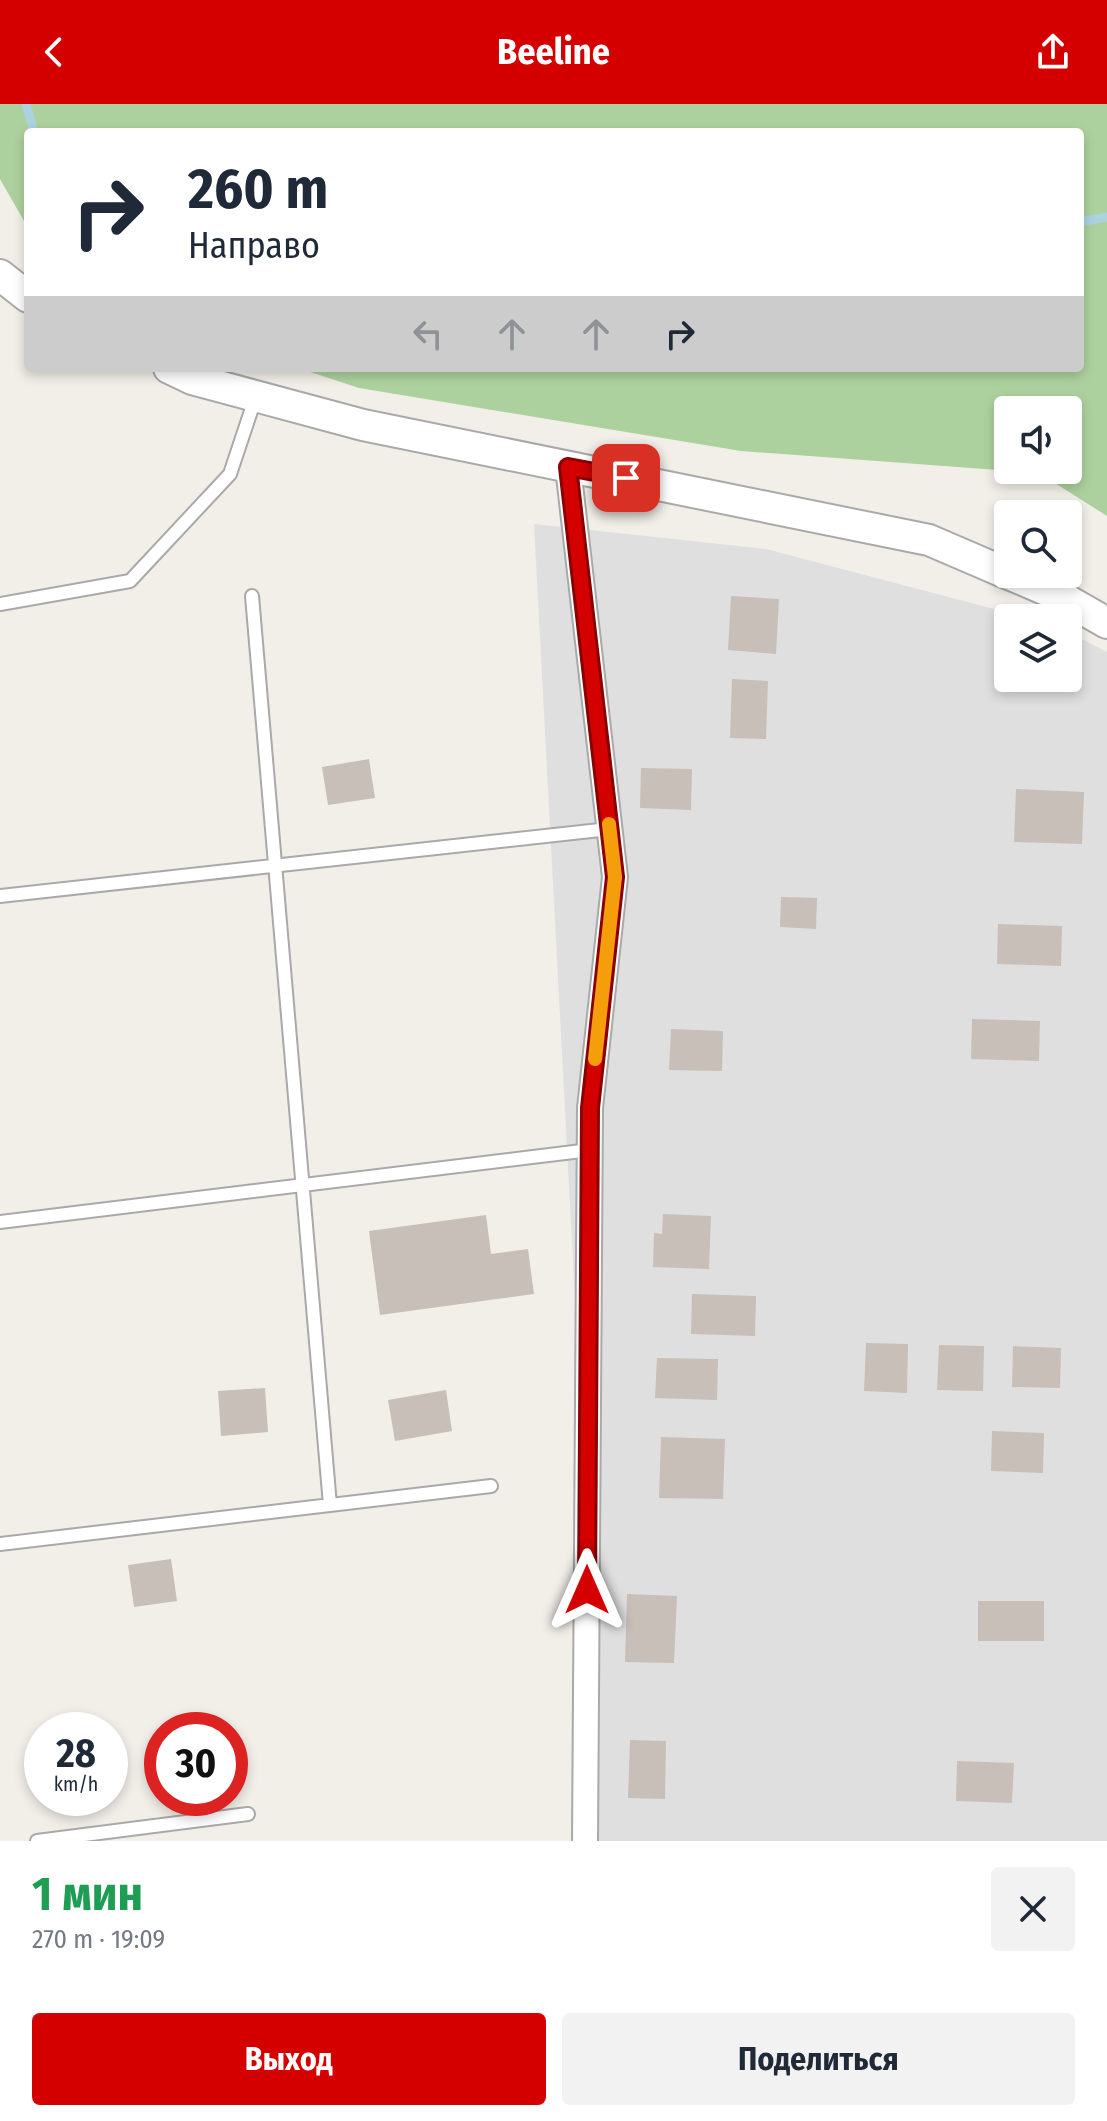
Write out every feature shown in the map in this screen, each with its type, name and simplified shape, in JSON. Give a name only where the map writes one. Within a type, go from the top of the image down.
[{"type":"street","points":[[0,275],[24,294]]},
{"type":"street","points":[[177,372],[192,379],[363,425],[929,540],[994,568]]},
{"type":"street","points":[[568,467],[615,877],[590,1108],[585,1841]]},
{"type":"street","points":[[1042,588],[1107,623]]},
{"type":"lane","points":[[0,604],[130,581],[230,474],[256,396]]},
{"type":"lane","points":[[252,596],[330,1505]]},
{"type":"lane","points":[[0,896],[609,829]]},
{"type":"lane","points":[[0,1222],[590,1150]]},
{"type":"lane","points":[[0,1544],[491,1486]]},
{"type":"lane","points":[[37,1841],[232,1816]]},
{"type":"shaded area","points":[[534,524],[766,549],[994,609],[994,692],[1082,692],[1082,639],[1107,652],[1107,1841],[582,1841],[590,1583]]},
{"type":"green space","points":[[0,104],[1107,104],[1107,516],[1056,484],[1082,484],[1082,396],[994,396],[994,470],[741,451],[359,388],[310,372],[1084,372],[1084,128],[24,128],[24,221],[0,179]]},
{"type":"building","points":[[731,596],[779,599],[776,654],[728,650]]},
{"type":"building","points":[[732,679],[768,681],[766,739],[730,738]]},
{"type":"building","points":[[369,759],[375,798],[328,805],[322,767]]},
{"type":"building","points":[[641,768],[692,769],[691,810],[640,808]]},
{"type":"building","points":[[1016,789],[1084,792],[1082,844],[1014,842]]},
{"type":"building","points":[[781,897],[817,898],[816,929],[780,927]]},
{"type":"building","points":[[998,924],[1062,926],[1061,966],[997,964]]},
{"type":"building","points":[[972,1019],[1040,1021],[1039,1061],[971,1059]]},
{"type":"building","points":[[671,1029],[723,1031],[722,1071],[669,1070]]},
{"type":"building","points":[[663,1214],[711,1216],[709,1269],[653,1267],[654,1233],[662,1234]]},
{"type":"building","points":[[486,1215],[491,1254],[528,1249],[534,1294],[380,1315],[369,1231]]},
{"type":"building","points":[[692,1294],[756,1296],[755,1336],[691,1334]]},
{"type":"building","points":[[866,1343],[908,1344],[907,1393],[864,1391]]},
{"type":"building","points":[[939,1345],[984,1346],[983,1391],[937,1390]]},
{"type":"building","points":[[1013,1346],[1061,1348],[1060,1388],[1012,1387]]},
{"type":"building","points":[[657,1358],[718,1359],[717,1400],[655,1398]]},
{"type":"building","points":[[265,1388],[268,1432],[221,1436],[218,1391]]},
{"type":"building","points":[[446,1390],[452,1431],[395,1441],[388,1400]]},
{"type":"building","points":[[992,1431],[1044,1433],[1043,1473],[991,1471]]},
{"type":"building","points":[[661,1437],[725,1439],[723,1499],[659,1498]]},
{"type":"building","points":[[171,1559],[177,1601],[134,1607],[128,1565]]},
{"type":"building","points":[[627,1594],[677,1596],[674,1663],[625,1662]]},
{"type":"building","points":[[978,1601],[1044,1601],[1044,1641],[978,1641]]},
{"type":"building","points":[[630,1740],[666,1741],[665,1799],[628,1798]]},
{"type":"building","points":[[957,1761],[1014,1763],[1012,1803],[956,1801]]},
{"type":"waterway","points":[[26,104],[33,128]]},
{"type":"waterway","points":[[1084,221],[1107,217]]},
{"type":"slow traffic","points":[[595,1059],[615,877],[609,824]]},
{"type":"route","points":[[587,1590],[590,1108],[615,877],[568,467],[626,478]]}]
